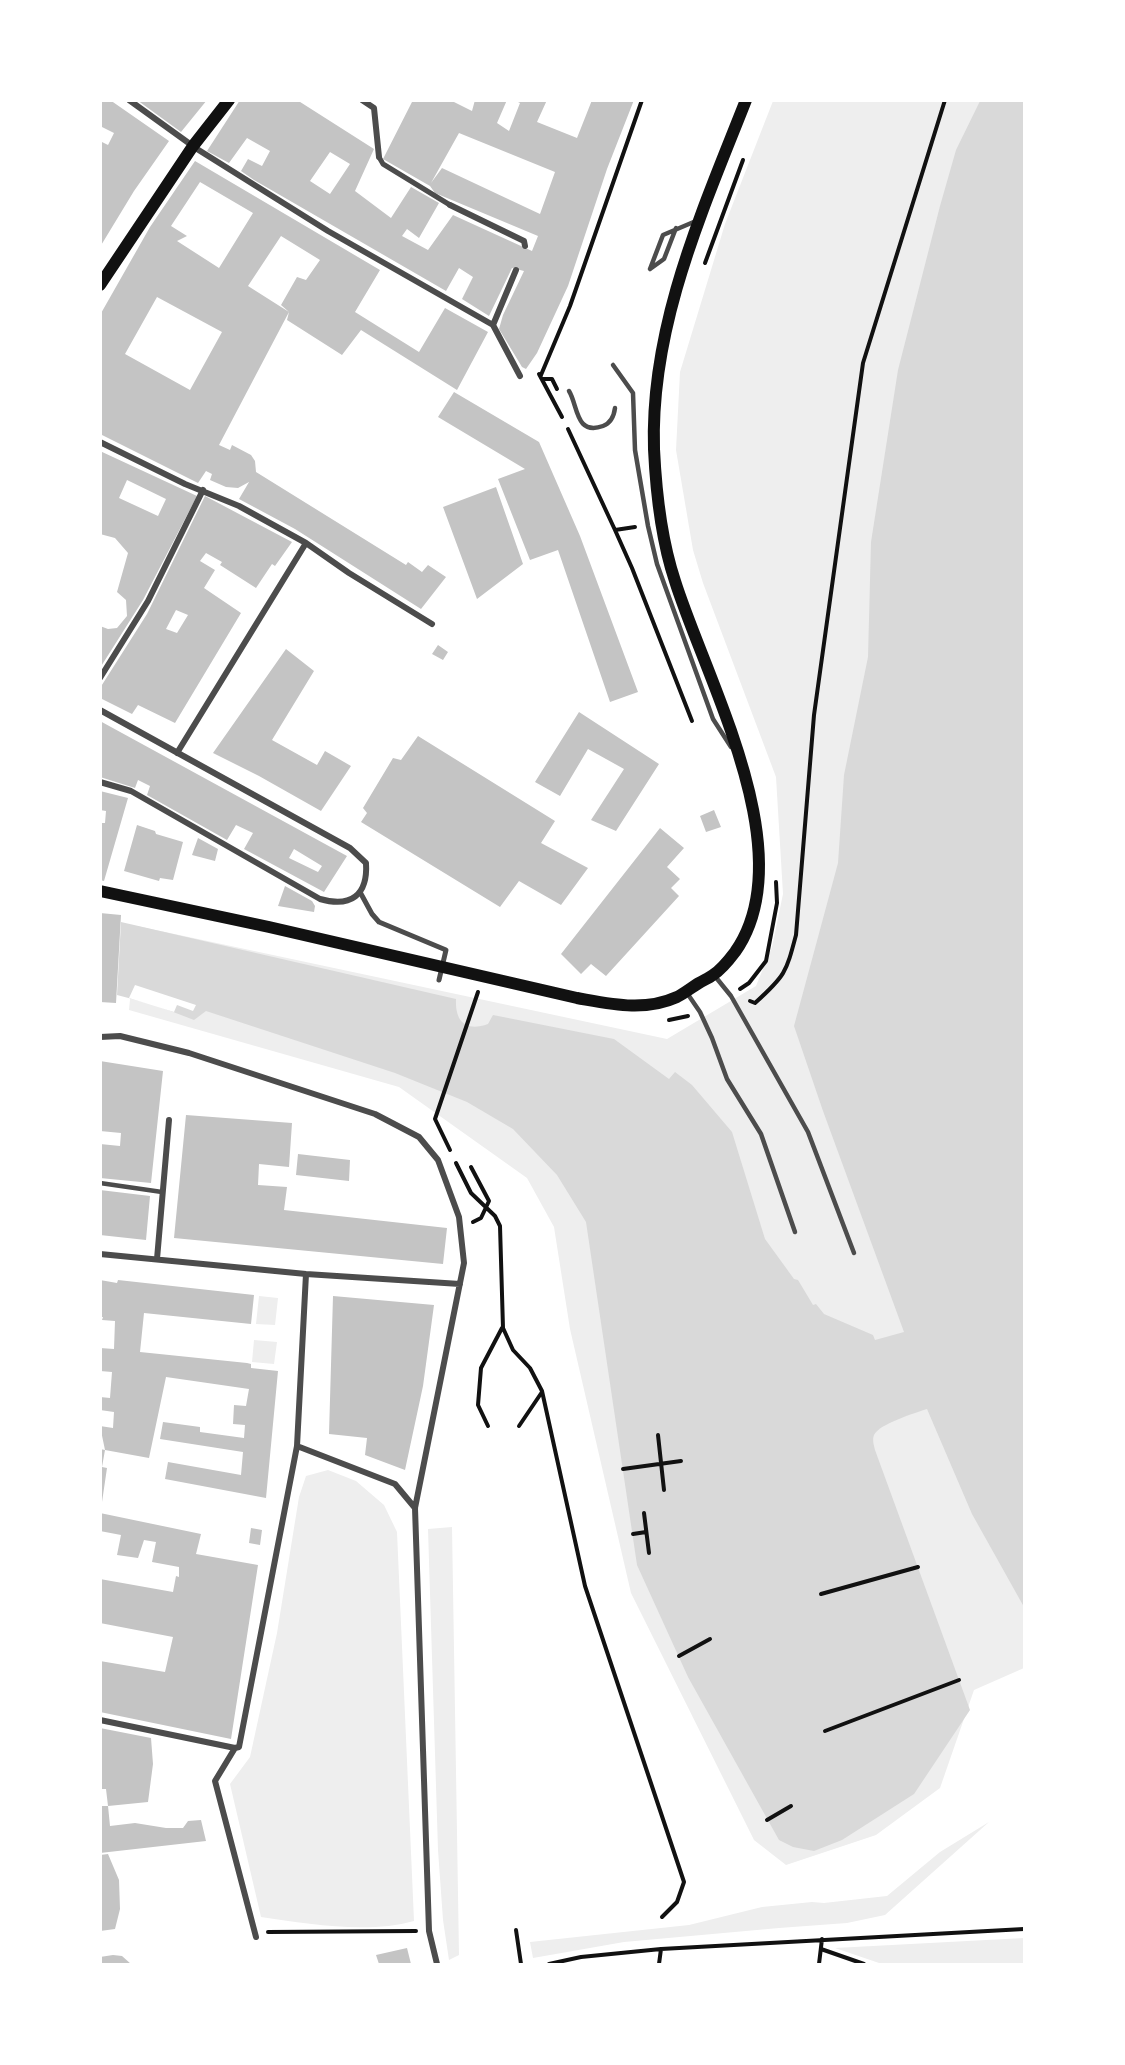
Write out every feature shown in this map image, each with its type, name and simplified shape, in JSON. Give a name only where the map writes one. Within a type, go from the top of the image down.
[{"type":"main road","points":[[100,285],[193,146],[229,100]]},
{"type":"main road","points":[[100,891],[269,927],[577,998],[630,1007],[659,1003],[686,991],[714,975],[728,961],[742,942],[751,922],[755,905],[758,861],[754,813],[737,747],[675,580],[664,539],[654,450],[656,387],[660,356],[675,296],[699,219],[746,100]]},
{"type":"street","points":[[129,100],[193,146],[328,231],[493,325],[520,376]]},
{"type":"street","points":[[362,100],[374,108],[379,157],[383,164],[450,205],[524,241],[525,246]]},
{"type":"street","points":[[493,325],[516,270]]},
{"type":"street","points":[[100,442],[185,484],[239,506],[306,543],[349,573],[432,624]]},
{"type":"street","points":[[100,678],[148,601],[203,490]]},
{"type":"street","points":[[177,753],[306,543]]},
{"type":"street","points":[[100,710],[350,848],[366,863],[365,879],[360,892],[352,900],[333,903],[320,899],[131,791],[100,782]]},
{"type":"street","points":[[360,892],[379,922],[446,950],[439,980]]},
{"type":"street","points":[[100,1037],[120,1036],[189,1053],[375,1114],[419,1137],[438,1160],[459,1218],[464,1263],[416,1508],[429,1931],[437,1965]]},
{"type":"street","points":[[157,1259],[169,1120]]},
{"type":"street","points":[[100,1254],[306,1274],[460,1284]]},
{"type":"street","points":[[256,1935],[215,1781],[236,1748],[239,1747],[297,1446],[306,1274]]},
{"type":"street","points":[[297,1446],[395,1484],[416,1508]]},
{"type":"street","points":[[100,1720],[236,1748]]},
{"type":"lane","points":[[676,228],[664,259],[650,269],[663,235],[676,228],[699,219]]},
{"type":"lane","points":[[613,365],[633,393],[635,450],[657,564],[713,719],[741,763]]},
{"type":"lane","points":[[569,391],[575,401],[575,412],[581,423],[590,427],[602,426],[610,421],[615,415],[615,408]]},
{"type":"lane","points":[[714,975],[732,996],[808,1132],[854,1253]]},
{"type":"lane","points":[[686,991],[700,1012],[727,1079],[760,1134],[795,1232]]},
{"type":"lane","points":[[100,1184],[162,1191]]},
{"type":"path","points":[[562,418],[542,377],[570,306],[642,100]]},
{"type":"path","points":[[732,996],[755,1003],[779,982],[788,967],[796,934],[814,716],[863,363],[945,100]]},
{"type":"path","points":[[704,265],[745,155]]},
{"type":"path","points":[[520,376],[533,373],[552,379],[555,384]]},
{"type":"path","points":[[567,428],[632,568],[692,721]]},
{"type":"path","points":[[615,530],[648,526]]},
{"type":"path","points":[[732,996],[749,983],[766,961],[777,903],[776,872]]},
{"type":"path","points":[[450,1150],[435,1119],[478,989]]},
{"type":"path","points":[[455,1161],[471,1193],[495,1216],[500,1226],[503,1328],[513,1350],[530,1368],[542,1391],[585,1586],[684,1882],[677,1902],[662,1917]]},
{"type":"path","points":[[470,1224],[481,1218],[489,1201],[471,1167]]},
{"type":"path","points":[[488,1426],[478,1404],[481,1368],[503,1328]]},
{"type":"path","points":[[519,1426],[542,1391]]},
{"type":"path","points":[[658,1435],[664,1490]]},
{"type":"path","points":[[623,1469],[681,1461]]},
{"type":"path","points":[[644,1512],[649,1553]]},
{"type":"path","points":[[633,1534],[646,1532]]},
{"type":"path","points":[[821,1594],[918,1567]]},
{"type":"path","points":[[679,1656],[710,1639]]},
{"type":"path","points":[[825,1731],[959,1680]]},
{"type":"path","points":[[767,1820],[791,1806]]},
{"type":"path","points":[[549,1965],[581,1957],[661,1949],[1024,1929]]},
{"type":"path","points":[[516,1930],[521,1965]]},
{"type":"path","points":[[256,1935],[429,1931]]},
{"type":"path","points":[[819,1965],[822,1939]]},
{"type":"path","points":[[659,1965],[661,1949]]},
{"type":"path","points":[[821,1949],[864,1965]]},
{"type":"shaded area","points":[[773,101],[1024,101],[1024,1668],[974,1690],[940,1788],[876,1835],[786,1865],[754,1840],[631,1593],[570,1329],[554,1227],[527,1178],[399,1087],[129,1010],[137,926],[667,1039],[756,986],[772,947],[783,894],[776,777],[703,583],[693,550],[676,450],[680,372],[725,224]]},
{"type":"shaded area","points":[[980,101],[1024,101],[1024,1607],[972,1514],[927,1409],[898,1419],[877,1431],[873,1439],[875,1450],[970,1710],[914,1794],[842,1840],[814,1851],[793,1847],[779,1840],[688,1677],[637,1565],[586,1222],[557,1175],[513,1129],[467,1102],[395,1073],[206,1011],[194,1020],[155,1005],[117,995],[121,922],[456,999],[457,1014],[468,1026],[488,1024],[493,1015],[614,1039],[669,1079],[675,1072],[692,1085],[732,1132],[765,1239],[794,1279],[798,1280],[813,1305],[816,1304],[824,1314],[873,1335],[875,1340],[904,1332],[794,1026],[838,863],[844,775],[868,657],[871,542],[898,370],[956,150]]},
{"type":"shaded area","points":[[259,1296],[278,1298],[275,1325],[256,1324]]},
{"type":"shaded area","points":[[254,1340],[277,1342],[274,1364],[252,1362]]},
{"type":"shaded area","points":[[328,1470],[356,1481],[384,1505],[397,1532],[414,1921],[396,1925],[338,1927],[261,1917],[230,1784],[250,1757],[277,1633],[299,1497],[306,1476]]},
{"type":"shaded area","points":[[452,1527],[459,1955],[449,1960],[443,1920],[438,1850],[428,1529]]},
{"type":"shaded area","points":[[989,1822],[885,1915],[847,1923],[624,1942],[533,1958],[530,1942],[689,1925],[762,1907],[887,1896],[940,1852]]},
{"type":"shaded area","points":[[1024,1938],[1024,1964],[882,1964],[835,1948]]},
{"type":"pier","points":[[135,985],[196,1005],[193,1011],[177,1005],[174,1012],[129,998]]},
{"type":"building","points":[[100,100],[110,100],[169,141],[134,191],[100,247],[100,141],[108,145],[114,133],[100,126]]},
{"type":"building","points":[[137,100],[207,100],[181,132]]},
{"type":"building","points":[[240,100],[297,100],[374,149],[355,191],[391,218],[411,187],[439,203],[419,238],[407,229],[402,236],[428,250],[453,215],[532,251],[538,236],[435,193],[430,186],[383,159],[413,100],[450,100],[472,111],[475,100],[507,100],[497,123],[509,131],[520,103],[514,100],[547,100],[537,122],[577,138],[592,100],[634,100],[607,169],[568,286],[537,353],[526,369],[522,367],[499,329],[503,315],[524,271],[512,268],[489,316],[462,299],[473,277],[459,268],[446,291],[241,171],[248,159],[262,166],[270,151],[247,138],[229,163],[207,151]],"holes":[[[459,133],[555,172],[540,214],[442,168],[431,183]],[[330,152],[350,164],[330,194],[310,181]]]},
{"type":"building","points":[[195,161],[380,270],[355,312],[419,352],[445,308],[488,332],[457,390],[361,330],[342,355],[287,320],[289,312],[219,445],[230,450],[232,445],[251,455],[255,461],[256,472],[406,565],[408,562],[422,572],[428,565],[446,577],[421,609],[295,529],[239,499],[249,482],[238,488],[226,487],[210,480],[212,474],[206,471],[198,483],[100,434],[100,315],[150,227]],"holes":[[[200,182],[253,213],[219,268],[177,241],[187,236],[171,226]],[[281,236],[320,260],[306,280],[297,277],[281,305],[289,312],[248,286]],[[157,297],[222,332],[190,390],[125,354]]]},
{"type":"building","points":[[454,392],[539,442],[580,536],[638,692],[610,702],[558,550],[530,560],[498,479],[525,469],[438,417]]},
{"type":"building","points":[[100,451],[197,496],[143,600],[100,668],[100,626],[108,629],[117,628],[127,616],[126,600],[117,592],[128,553],[115,538],[100,534]],"holes":[[[127,480],[166,499],[158,516],[119,498]]]},
{"type":"building","points":[[496,487],[523,564],[477,599],[443,507]]},
{"type":"building","points":[[205,496],[292,542],[275,566],[272,564],[256,588],[220,565],[222,562],[206,553],[200,561],[215,570],[204,588],[241,613],[175,723],[138,705],[132,714],[100,698],[100,688],[147,614]],"holes":[[[176,610],[188,615],[177,633],[166,629]]]},
{"type":"building","points":[[438,645],[448,652],[443,660],[432,654]]},
{"type":"building","points":[[286,649],[314,671],[272,740],[317,765],[325,751],[351,766],[321,811],[213,753]]},
{"type":"building","points":[[579,712],[659,764],[616,831],[591,820],[624,769],[588,749],[560,796],[535,782]]},
{"type":"building","points":[[100,721],[347,856],[324,892],[244,849],[253,833],[236,825],[227,840],[147,795],[150,786],[138,780],[135,788],[100,777],[102,754],[100,753]],"holes":[[[294,849],[322,866],[318,872],[289,858]]]},
{"type":"building","points":[[418,736],[555,821],[541,843],[588,868],[561,905],[519,881],[500,907],[361,822],[367,813],[363,808],[393,758],[401,760]]},
{"type":"building","points":[[100,791],[128,798],[104,881],[100,880],[100,823],[105,823],[106,811],[100,810]]},
{"type":"building","points":[[714,810],[721,827],[706,832],[700,816]]},
{"type":"building","points":[[137,825],[155,831],[156,834],[183,842],[173,880],[160,878],[159,881],[124,871]]},
{"type":"building","points":[[660,828],[684,848],[667,867],[680,879],[671,888],[679,896],[606,976],[591,964],[581,974],[561,954]]},
{"type":"building","points":[[198,838],[218,849],[215,861],[192,855]]},
{"type":"building","points":[[285,886],[312,901],[315,906],[314,912],[278,906]]},
{"type":"building","points":[[100,913],[121,915],[116,1003],[100,1002]]},
{"type":"building","points":[[100,1061],[163,1071],[151,1183],[100,1178],[100,1144],[120,1146],[121,1133],[100,1131]]},
{"type":"building","points":[[186,1115],[292,1123],[289,1167],[259,1164],[258,1185],[287,1187],[284,1210],[447,1228],[443,1264],[174,1238]]},
{"type":"building","points":[[298,1154],[350,1160],[349,1181],[296,1175]]},
{"type":"building","points":[[100,1190],[150,1196],[146,1240],[100,1235]]},
{"type":"building","points":[[100,1280],[254,1295],[251,1324],[144,1313],[140,1352],[247,1363],[251,1364],[251,1368],[278,1371],[266,1498],[165,1479],[168,1462],[241,1475],[243,1452],[160,1439],[163,1422],[200,1427],[200,1432],[244,1438],[245,1425],[233,1424],[234,1405],[246,1406],[249,1389],[166,1377],[149,1458],[105,1450],[100,1426],[113,1428],[114,1412],[100,1410],[100,1397],[110,1398],[112,1372],[100,1371],[100,1348],[114,1349],[115,1321],[102,1320],[103,1317],[100,1317]]},
{"type":"building","points":[[333,1296],[434,1305],[423,1386],[405,1470],[365,1455],[367,1438],[329,1434]]},
{"type":"building","points":[[100,1449],[105,1450],[102,1467],[107,1468],[102,1502]]},
{"type":"building","points":[[100,1513],[201,1534],[196,1554],[258,1565],[231,1739],[100,1712],[100,1661],[165,1672],[173,1637],[100,1623],[100,1579],[173,1592],[176,1576],[179,1577],[179,1567],[152,1562],[156,1542],[144,1540],[138,1558],[117,1555],[121,1535],[100,1531]]},
{"type":"building","points":[[251,1528],[262,1530],[260,1545],[249,1543]]},
{"type":"building","points":[[100,1728],[151,1738],[153,1764],[148,1802],[108,1806],[106,1789],[100,1789]]},
{"type":"building","points":[[100,1806],[108,1806],[110,1826],[135,1823],[183,1828],[188,1821],[201,1820],[206,1841],[100,1853]]},
{"type":"building","points":[[108,1854],[119,1880],[120,1909],[115,1929],[100,1931],[100,1855]]},
{"type":"building","points":[[407,1948],[411,1964],[379,1964],[376,1955]]},
{"type":"building","points":[[122,1956],[131,1964],[100,1964],[100,1957]]}]
